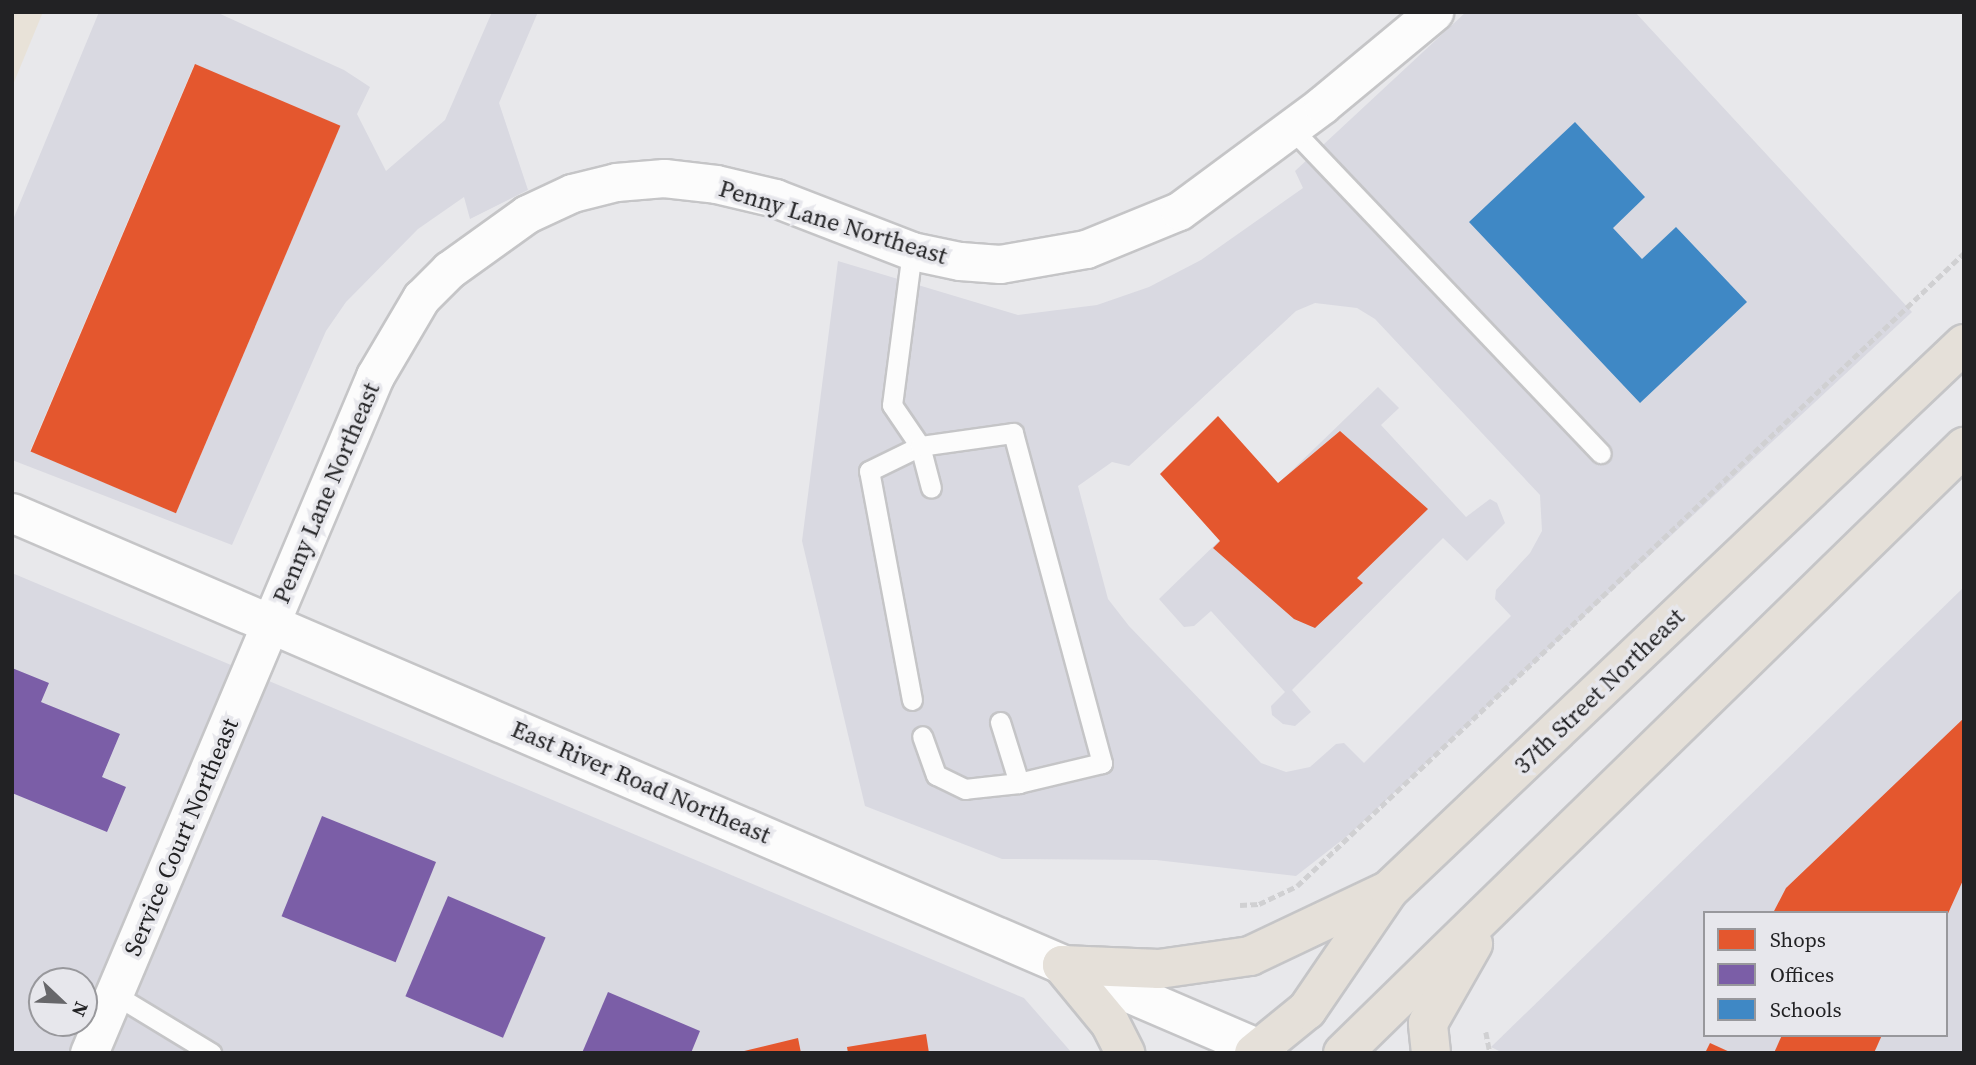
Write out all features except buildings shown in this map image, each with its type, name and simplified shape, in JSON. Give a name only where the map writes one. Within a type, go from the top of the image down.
[{"type":"main road","name":"37th Street Northeast","points":[[1260,1051],[1307,1010],[1389,890],[1964,344]]},
{"type":"main road","points":[[1343,1053],[1964,447]]},
{"type":"main road","points":[[1062,965],[1159,969],[1250,956],[1389,890]]},
{"type":"main road","points":[[1431,1053],[1428,1023],[1496,904]]},
{"type":"main road","points":[[1062,965],[1110,1023],[1125,1053]]},
{"type":"street","name":"Penny Lane Northeast","points":[[272,622],[396,335],[421,298],[449,270],[527,214],[572,193],[616,182],[664,178],[716,184],[775,198],[912,251],[1000,264],[1086,249],[1179,211],[1291,128],[1434,12]]},
{"type":"street","name":"East River Road Northeast","points":[[12,513],[272,622],[1260,1051]]},
{"type":"street","name":"Service Court Northeast","points":[[89,1053],[272,622]]},
{"type":"lane","points":[[1291,128],[1601,453]]},
{"type":"lane","points":[[912,251],[892,405],[920,446],[931,488]]},
{"type":"lane","points":[[912,700],[869,471],[920,446],[1013,433],[1102,762],[1019,783],[965,789],[936,775],[922,736]]},
{"type":"lane","points":[[1000,722],[1019,783]]},
{"type":"lane","points":[[114,994],[211,1053]]},
{"type":"path","points":[[1240,905],[1258,904],[1297,886],[1964,253]]},
{"type":"path","points":[[1486,1032],[1490,1053]]},
{"type":"shaded area","points":[[12,12],[43,12],[12,87]]},
{"type":"shaded area","points":[[99,12],[216,12],[344,70],[370,87],[357,114],[386,171],[445,120],[492,12],[538,12],[499,103],[528,190],[470,219],[464,197],[418,229],[346,302],[326,331],[232,545],[12,460],[12,222]],"holes":[[[194,65],[340,126],[176,513],[30,451]]]},
{"type":"shaded area","points":[[1466,12],[1635,12],[1912,312],[1351,833],[1296,876],[1156,860],[1002,859],[865,806],[802,541],[838,261],[1018,315],[1097,305],[1149,287],[1201,260],[1303,188],[1295,171]],"holes":[[[1315,303],[1357,308],[1375,319],[1540,495],[1542,531],[1530,553],[1496,590],[1495,599],[1511,616],[1364,763],[1344,743],[1336,744],[1310,767],[1286,772],[1261,763],[1129,626],[1108,599],[1078,486],[1112,462],[1129,466],[1296,311]]]},
{"type":"shaded area","points":[[1378,387],[1399,408],[1381,425],[1466,517],[1490,499],[1497,503],[1505,523],[1467,561],[1443,538],[1292,690],[1311,712],[1295,726],[1283,724],[1272,715],[1271,706],[1285,692],[1211,611],[1194,626],[1184,627],[1159,599]]},
{"type":"shaded area","points":[[12,573],[1024,998],[1072,1053],[12,1053]]},
{"type":"shaded area","points":[[1964,587],[1964,1053],[1503,1053],[1491,1047]]}]
